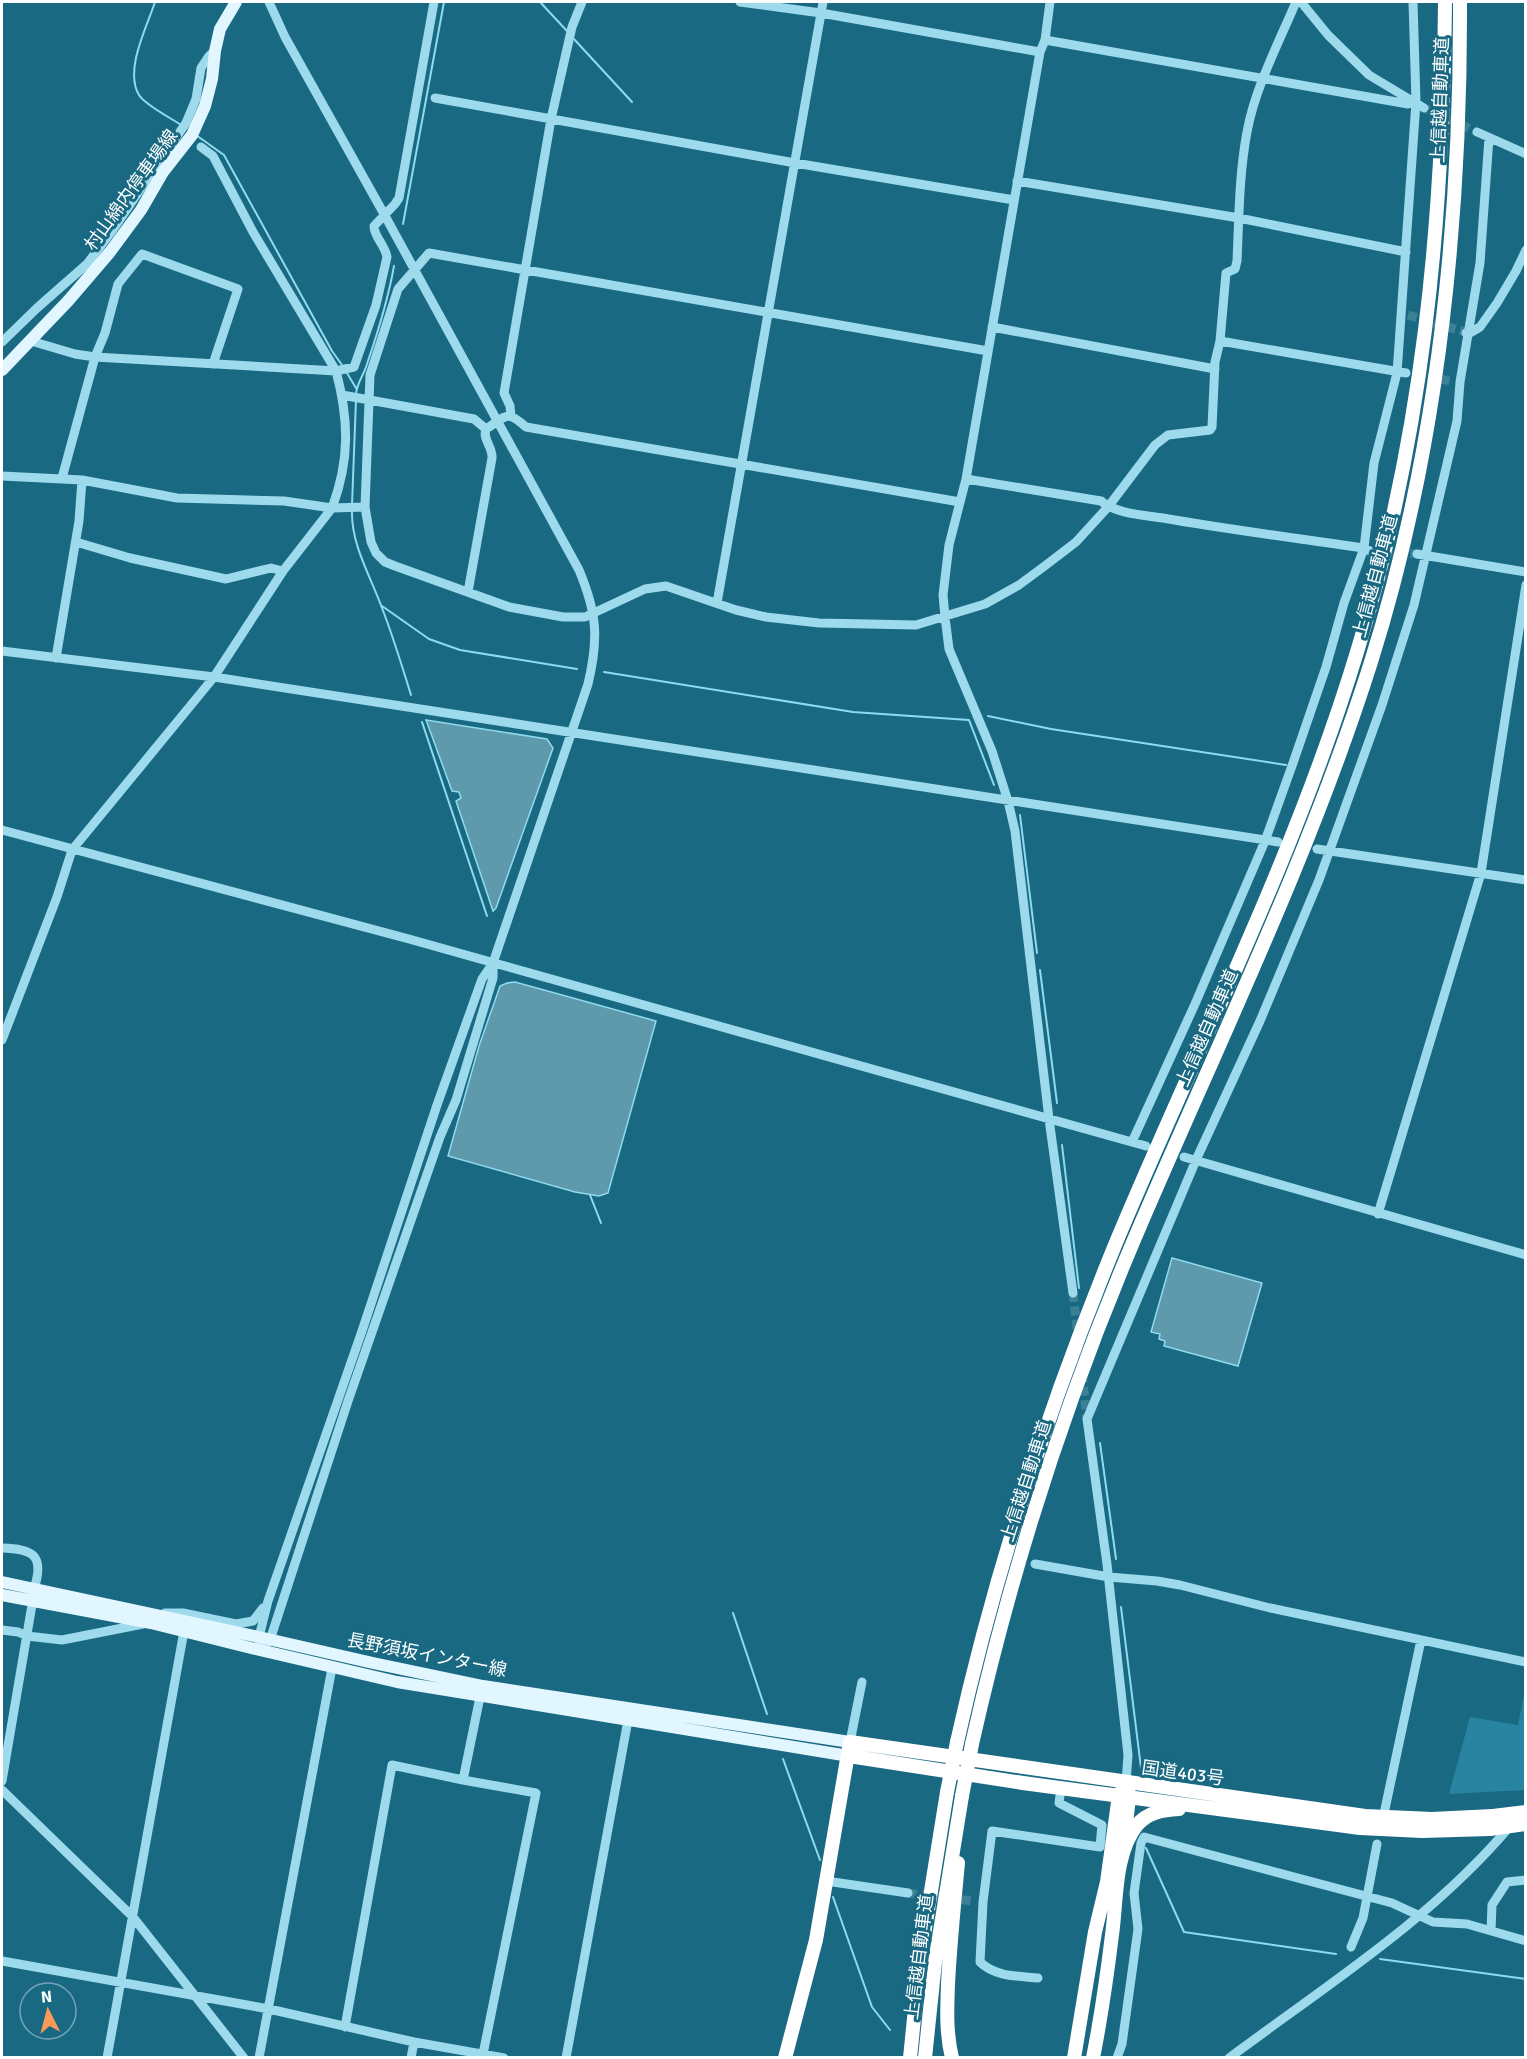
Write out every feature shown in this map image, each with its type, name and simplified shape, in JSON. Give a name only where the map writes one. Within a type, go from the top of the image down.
[{"type":"highway","name":"上信越自動車道","points":[[908,2058],[913,1997],[947,1792],[984,1625],[1000,1568],[1055,1398],[1119,1236],[1255,928],[1286,852],[1340,706],[1370,610],[1403,473],[1426,333],[1440,191],[1445,2]]},
{"type":"highway","name":"上信越自動車道","points":[[925,2058],[935,1962],[972,1744],[1018,1562],[1050,1461],[1129,1251],[1304,850],[1357,706],[1386,613],[1420,465],[1435,382],[1448,284],[1458,143],[1460,2]]},
{"type":"highway","name":"国道403号","points":[[849,1749],[1126,1783],[1365,1816],[1526,1824]]},
{"type":"highway","name":"国道403号","points":[[849,1749],[1061,1788],[1360,1828],[1422,1831],[1491,1823],[1526,1810]]},
{"type":"highway","points":[[785,2058],[816,1940],[849,1749]]},
{"type":"highway","points":[[1074,2058],[1095,1932],[1126,1783]]},
{"type":"highway","points":[[952,2058],[947,2023],[949,1976],[964,1796]]},
{"type":"highway","points":[[1093,2058],[1121,1862],[1124,1796]]},
{"type":"highway","points":[[1121,1862],[1130,1835],[1149,1815],[1166,1810],[1214,1808]]},
{"type":"highway","points":[[1080,2058],[1082,2015]]},
{"type":"main road","name":"村山綿内停車場線","points":[[2,370],[31,341],[110,252],[141,210],[163,172],[192,135],[205,106],[220,29],[236,2]]},
{"type":"main road","name":"長野須坂インター線","points":[[2,1582],[34,1594],[265,1638],[373,1664],[483,1686],[849,1749]]},
{"type":"main road","name":"長野須坂インター線","points":[[2,1595],[34,1594]]},
{"type":"main road","name":"長野須坂インター線","points":[[148,1617],[184,1631],[397,1682],[628,1720],[849,1749]]},
{"type":"street","points":[[2,1630],[51,1640],[71,1639],[120,1627],[148,1617],[183,1613],[243,1624],[253,1621],[268,1601],[362,1331],[437,1105],[482,979],[493,963],[594,662],[596,631],[594,613],[579,570],[285,38],[269,2]]},
{"type":"street","points":[[31,341],[75,354],[95,357],[337,371],[354,367],[368,331],[385,265],[386,252],[374,231],[376,222],[399,198],[434,2]]},
{"type":"street","points":[[582,2],[572,27],[551,119],[504,393],[510,406],[511,416],[526,427],[960,502]]},
{"type":"street","points":[[740,2],[821,12],[1040,52]]},
{"type":"street","points":[[717,603],[823,2]]},
{"type":"street","points":[[1050,2],[966,479],[949,545],[942,595],[950,649],[992,751],[1015,831],[1049,1119],[1073,1293]]},
{"type":"street","points":[[988,351],[429,253],[398,289],[370,375],[362,507],[370,542],[385,562],[522,611],[563,617],[585,617],[650,587],[672,588],[736,610],[766,617],[819,622],[916,625],[985,604],[1019,585],[1076,542],[1108,507],[1155,444],[1163,437],[1210,430],[1214,423],[1215,369],[1226,273],[1235,269],[1237,261],[1241,176],[1247,130],[1264,80],[1296,2]]},
{"type":"street","points":[[1301,2],[1328,35],[1370,75],[1420,105]]},
{"type":"street","points":[[1132,1142],[1195,1004],[1265,841],[1326,667],[1344,603],[1367,549],[1374,463],[1401,373],[1406,252],[1420,105],[1413,2]]},
{"type":"street","points":[[1045,40],[1408,105],[1420,105]]},
{"type":"street","points":[[2,342],[87,264],[112,231],[186,123],[196,99],[201,68],[208,56],[215,51]]},
{"type":"street","points":[[435,98],[1014,200]]},
{"type":"street","points":[[1477,132],[1526,154]]},
{"type":"street","points":[[1126,1783],[1128,1755],[1109,1577],[1087,1419],[1196,1160],[1260,1021],[1319,880],[1383,702],[1414,605],[1422,555],[1457,421],[1456,381],[1480,263],[1489,138]]},
{"type":"street","points":[[2,1040],[57,897],[72,850],[214,677],[283,571],[332,508],[341,484],[345,463],[347,419],[345,395],[337,371],[253,232],[213,156],[201,147]]},
{"type":"street","points":[[1017,181],[1239,218],[1406,252]]},
{"type":"street","points":[[1466,333],[1480,327],[1516,271],[1526,250]]},
{"type":"street","points":[[62,478],[95,357],[105,333],[118,284],[142,254],[238,289],[213,364]]},
{"type":"street","points":[[992,327],[1215,369]]},
{"type":"street","points":[[1220,341],[1401,373]]},
{"type":"street","points":[[345,395],[474,418],[486,429]]},
{"type":"street","points":[[468,592],[493,451],[484,434],[486,429],[511,416]]},
{"type":"street","points":[[2,476],[82,480],[177,498],[284,501],[332,508],[362,507]]},
{"type":"street","points":[[966,479],[1101,501],[1108,507],[1182,522],[1367,549]]},
{"type":"street","points":[[56,658],[76,542],[82,480]]},
{"type":"street","points":[[76,542],[129,558],[226,579],[271,568],[283,571]]},
{"type":"street","points":[[1422,555],[1526,572]]},
{"type":"street","points":[[1378,1214],[1481,873],[1526,585]]},
{"type":"street","points":[[2,651],[214,677],[1278,842]]},
{"type":"street","points":[[1515,654],[1526,655]]},
{"type":"street","points":[[2,830],[190,879],[1146,1146]]},
{"type":"street","points":[[1317,849],[1526,880]]},
{"type":"street","points":[[260,1650],[440,1137],[456,1100],[494,978],[493,963]]},
{"type":"street","points":[[1184,1157],[1526,1255]]},
{"type":"street","points":[[2,1548],[26,1550],[38,1562],[39,1573],[2,1781]]},
{"type":"street","points":[[1035,1564],[1109,1577],[1180,1585],[1270,1608],[1526,1662]]},
{"type":"street","points":[[265,1638],[268,1601]]},
{"type":"street","points":[[107,2058],[184,1631]]},
{"type":"street","points":[[1385,1809],[1421,1640]]},
{"type":"street","points":[[259,2058],[332,1668]]},
{"type":"street","points":[[849,1749],[862,1682]]},
{"type":"street","points":[[463,1780],[480,1697]]},
{"type":"street","points":[[566,2058],[628,1720]]},
{"type":"street","points":[[345,2027],[392,1765],[536,1793],[483,2054]]},
{"type":"street","points":[[1038,1978],[1002,1974],[986,1969],[980,1962],[978,1902],[992,1832],[1100,1847],[1102,1825],[1059,1803],[1061,1788]]},
{"type":"street","points":[[2,1790],[133,1917],[244,2058]]},
{"type":"street","points":[[1229,2058],[1419,1916],[1489,1852],[1526,1810]]},
{"type":"street","points":[[1117,2058],[1122,2044],[1138,1929],[1134,1893],[1141,1843],[1144,1837],[1392,1903],[1440,1924],[1467,1924],[1526,1941]]},
{"type":"street","points":[[1351,1947],[1363,1918],[1377,1844]]},
{"type":"street","points":[[1491,1931],[1492,1905],[1507,1882],[1526,1880]]},
{"type":"street","points":[[826,1881],[908,1893]]},
{"type":"street","points":[[2,1961],[268,2009],[414,2042],[504,2058]]},
{"type":"street","points":[[411,2058],[414,2042]]},
{"type":"shaded area","points":[[426,720],[547,739],[553,748],[493,911],[456,801],[461,798],[459,792],[452,791]]},
{"type":"shaded area","points":[[515,982],[656,1021],[608,1193],[599,1196],[575,1192],[448,1156],[479,1046],[500,986]]},
{"type":"shaded area","points":[[1172,1258],[1262,1283],[1238,1366],[1164,1346],[1165,1341],[1159,1339],[1160,1334],[1151,1332]]},
{"type":"shaded area","points":[[1525,1690],[1525,1790],[1449,1794],[1470,1717],[1518,1725]]},
{"type":"waterway","points":[[155,2],[138,48],[134,73],[135,85],[142,99],[181,125]]},
{"type":"waterway","points":[[403,224],[444,2]]},
{"type":"waterway","points":[[540,2],[567,31]]},
{"type":"waterway","points":[[573,38],[632,102]]},
{"type":"waterway","points":[[196,135],[224,155],[332,351],[342,365]]},
{"type":"waterway","points":[[356,395],[382,316],[394,266]]},
{"type":"waterway","points":[[347,373],[356,388]]},
{"type":"waterway","points":[[352,505],[356,400]]},
{"type":"waterway","points":[[352,511],[355,536],[362,561],[378,596],[411,695]]},
{"type":"waterway","points":[[382,606],[429,639],[460,650],[577,669]]},
{"type":"waterway","points":[[604,672],[853,712],[969,720],[994,785]]},
{"type":"waterway","points":[[988,716],[1051,729],[1286,765]]},
{"type":"waterway","points":[[422,722],[487,916]]},
{"type":"waterway","points":[[1020,815],[1037,953]]},
{"type":"waterway","points":[[1040,970],[1057,1103]]},
{"type":"waterway","points":[[1062,1145],[1079,1288]]},
{"type":"waterway","points":[[590,1195],[601,1223]]},
{"type":"waterway","points":[[1100,1443],[1116,1559]]},
{"type":"waterway","points":[[1121,1607],[1141,1768]]},
{"type":"waterway","points":[[733,1613],[767,1714]]},
{"type":"waterway","points":[[783,1759],[820,1860]]},
{"type":"waterway","points":[[1146,1848],[1184,1932],[1336,1954]]},
{"type":"waterway","points":[[833,1897],[872,2007],[890,2030]]},
{"type":"waterway","points":[[1380,1959],[1526,1979]]},
{"type":"tunnel","points":[[1424,108],[1477,132]]},
{"type":"tunnel","points":[[1408,315],[1465,332]]},
{"type":"tunnel","points":[[1414,375],[1452,381]]},
{"type":"tunnel","points":[[1370,551],[1417,554]]},
{"type":"tunnel","points":[[1073,1293],[1087,1419]]},
{"type":"tunnel","points":[[908,1893],[973,1901]]}]
